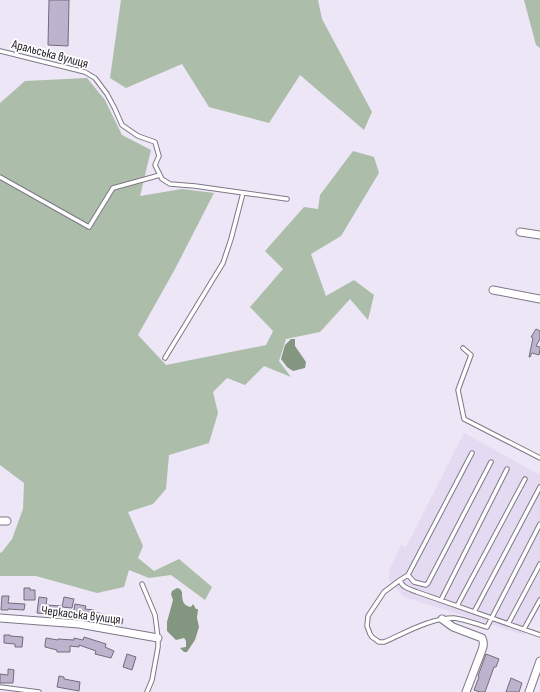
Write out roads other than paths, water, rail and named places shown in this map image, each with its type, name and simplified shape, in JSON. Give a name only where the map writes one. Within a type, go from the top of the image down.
[{"type":"street","points":[[520,232],[540,235]]},
{"type":"street","points":[[493,290],[540,299]]},
{"type":"street","name":"Черкаська вулиця","points":[[0,618],[79,624],[158,638]]},
{"type":"street","points":[[442,619],[453,627],[482,638],[484,641],[484,645],[466,692]]},
{"type":"street","points":[[529,692],[540,661]]},
{"type":"lane","name":"Аральська вулиця","points":[[0,51],[85,72],[94,78],[107,94],[122,125],[138,136],[155,142],[159,156],[155,165],[160,175]]},
{"type":"lane","points":[[0,177],[89,227],[113,188],[160,175],[162,179],[170,184],[195,186],[287,200]]},
{"type":"lane","points":[[165,358],[223,263],[243,193]]},
{"type":"lane","points":[[463,348],[471,355],[458,390],[464,419],[540,458]]},
{"type":"lane","points":[[472,453],[408,575],[384,592],[368,616],[367,626],[372,637],[379,642],[384,642],[423,625],[442,619],[455,618],[487,627],[540,524]]},
{"type":"lane","points":[[408,575],[414,582],[426,585],[428,583],[491,462]]},
{"type":"lane","points":[[441,600],[507,469]]},
{"type":"lane","points":[[457,606],[525,479]]},
{"type":"lane","points":[[474,612],[540,487]]},
{"type":"lane","points":[[508,624],[540,564]]},
{"type":"lane","points":[[400,580],[404,587],[540,635]]},
{"type":"lane","points":[[142,584],[155,615],[158,638],[158,647],[152,680],[147,692]]},
{"type":"lane","points":[[524,629],[539,607],[540,600]]},
{"type":"lane","points":[[0,688],[39,692]]}]
